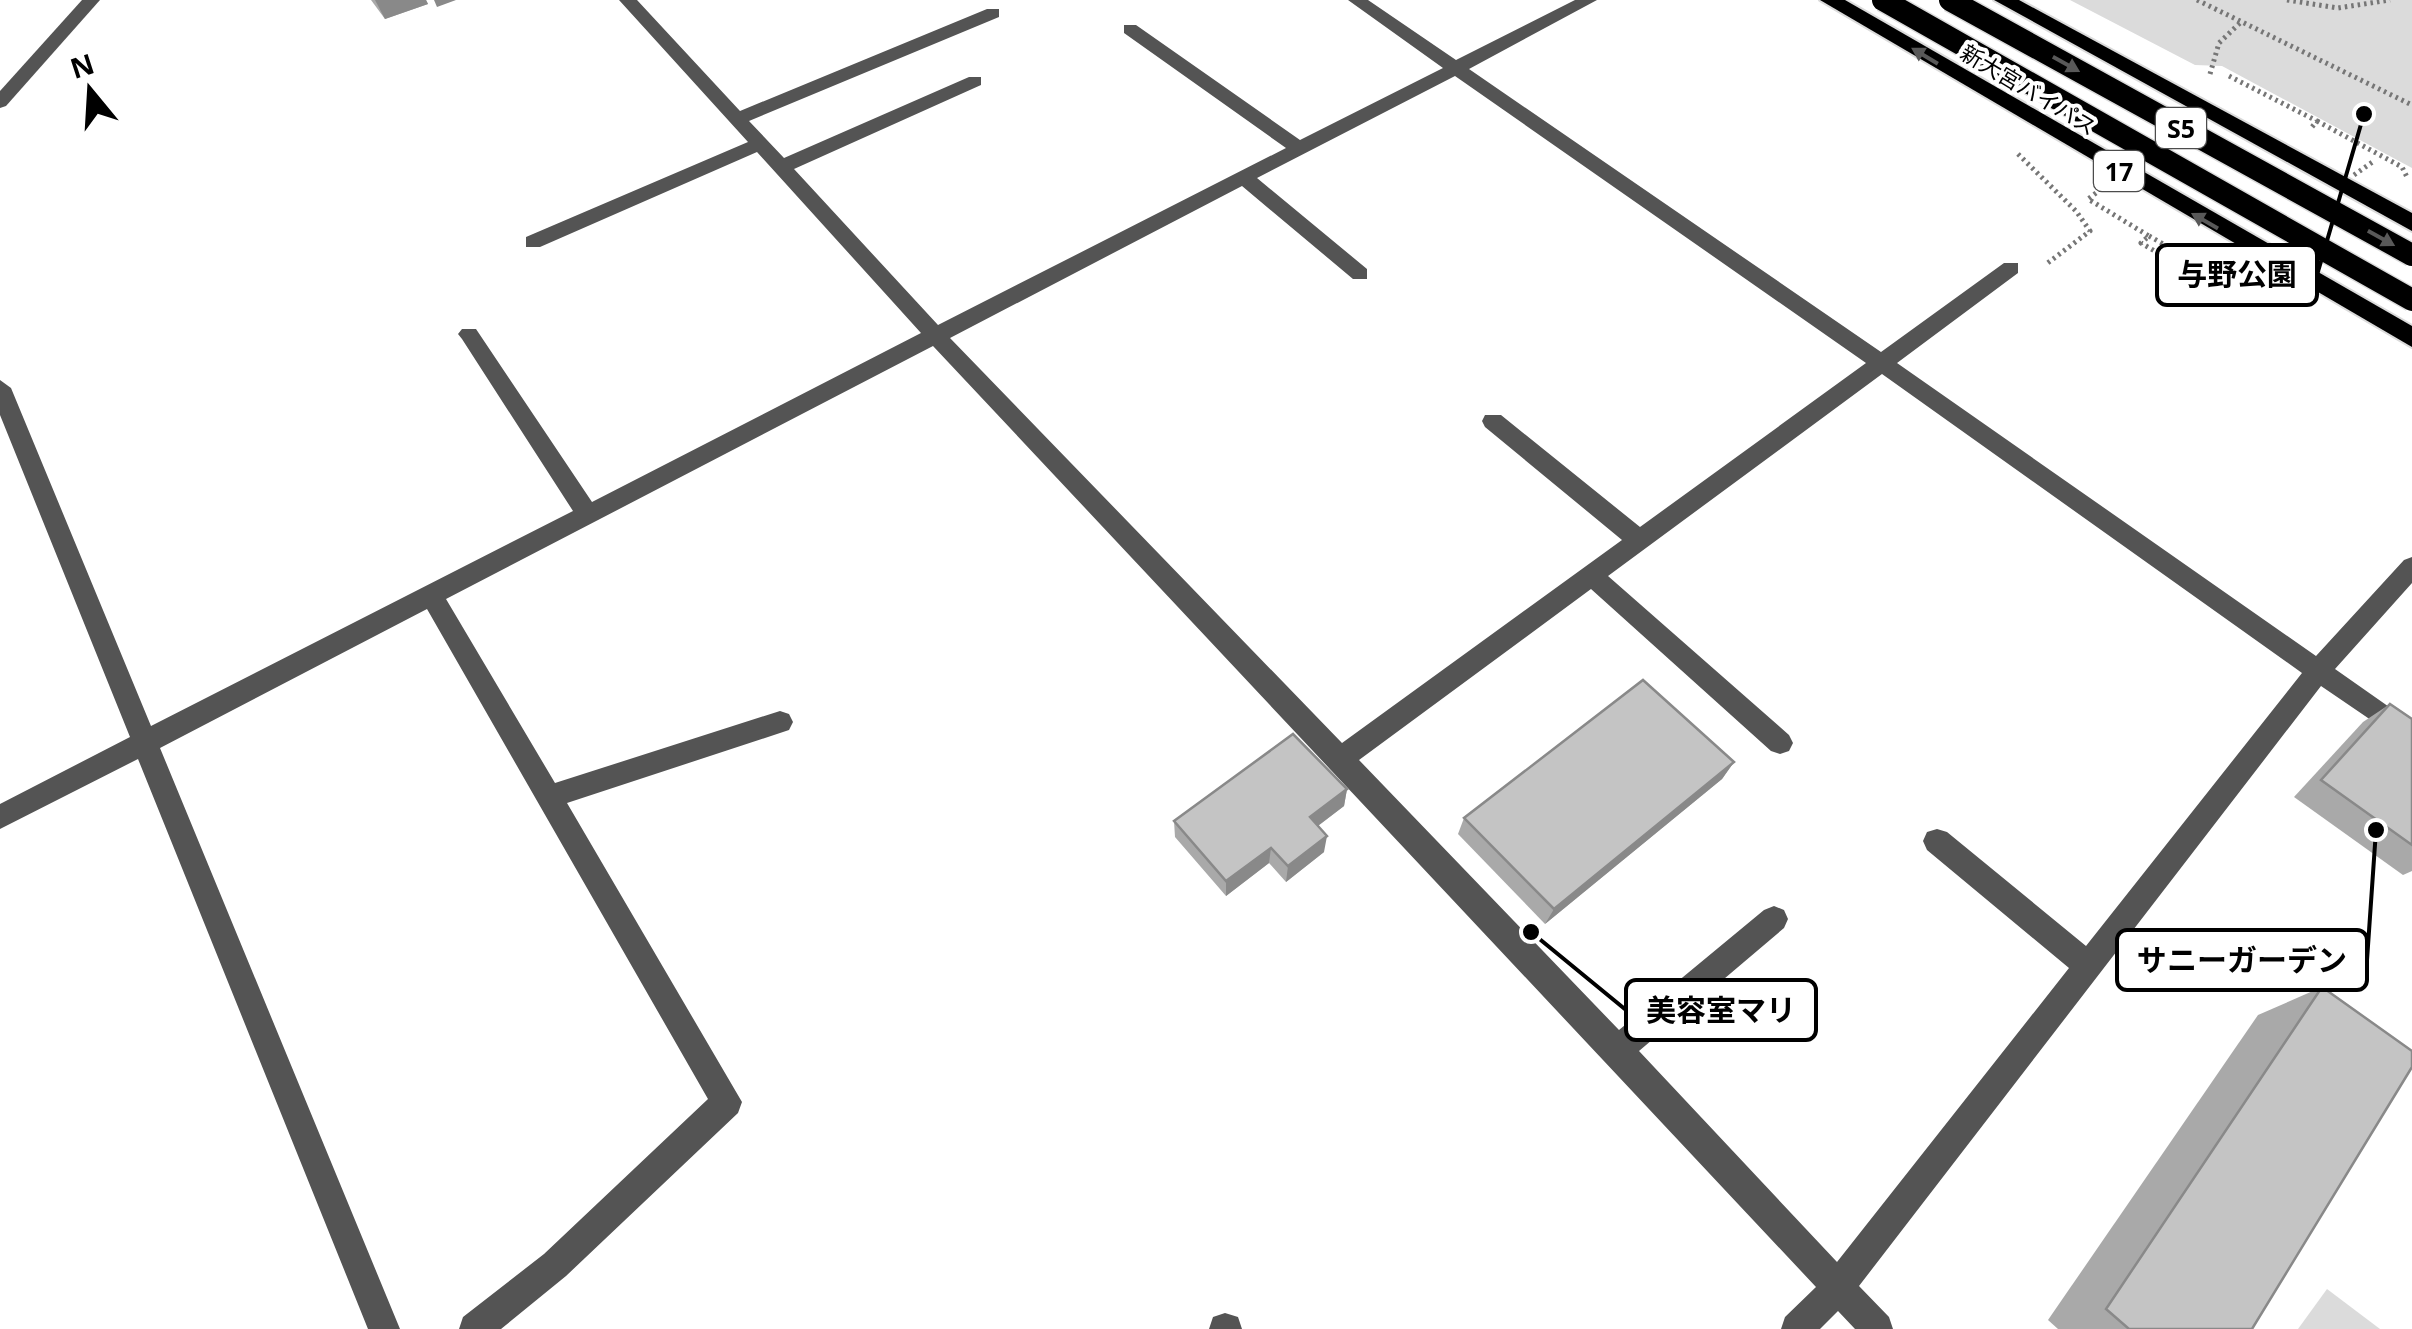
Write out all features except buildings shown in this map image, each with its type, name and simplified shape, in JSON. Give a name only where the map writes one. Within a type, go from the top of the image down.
[{"type":"highway","name":"新大宮バイパス","points":[[1830,0],[2142,185],[2412,338]]},
{"type":"highway","name":"S5","points":[[1884,0],[2412,300]]},
{"type":"highway","name":"S5","points":[[1950,0],[2412,256]]},
{"type":"highway","points":[[2004,0],[2412,223]]},
{"type":"street","points":[[0,102],[91,0]]},
{"type":"street","points":[[628,0],[938,338],[1618,1050],[1877,1329]]},
{"type":"street","points":[[1357,0],[2412,738]]},
{"type":"street","points":[[0,817],[938,338],[1588,0]]},
{"type":"street","points":[[737,119],[993,13]]},
{"type":"street","points":[[1130,28],[1299,148]]},
{"type":"street","points":[[781,167],[975,81]]},
{"type":"street","points":[[533,242],[760,144]]},
{"type":"street","points":[[1243,178],[1360,274]]},
{"type":"street","points":[[1340,760],[1881,363],[2021,272]]},
{"type":"street","points":[[470,334],[589,516]]},
{"type":"street","points":[[0,388],[384,1329]]},
{"type":"street","points":[[1492,421],[1638,538]]},
{"type":"street","points":[[1796,1329],[1838,1287],[2317,672],[2412,567]]},
{"type":"street","points":[[1590,574],[1780,743]]},
{"type":"street","points":[[432,596],[727,1102],[555,1265],[475,1329]]},
{"type":"street","points":[[549,797],[780,722]]},
{"type":"street","points":[[1937,841],[2086,964]]},
{"type":"street","points":[[1618,1050],[1774,920]]},
{"type":"path","points":[[2197,0],[2412,105]]},
{"type":"path","points":[[2287,0],[2338,8],[2390,0]]},
{"type":"path","points":[[2210,75],[2210,60],[2220,38],[2242,21]]},
{"type":"path","points":[[2317,121],[2394,162]]},
{"type":"path","points":[[2018,154],[2076,211],[2090,231],[2021,272]]},
{"type":"path","points":[[2088,199],[2208,269]]},
{"type":"path","points":[[2149,236],[2141,243],[2208,282]]},
{"type":"shaded area","points":[[2070,0],[2412,0],[2412,168],[2222,66],[2195,65]]},
{"type":"shaded area","points":[[2327,1289],[2380,1329],[2298,1329]]},
{"type":"place","name":"与野公園","points":[[2364,114]]},
{"type":"place","name":"サニーガーデン","points":[[2376,830]]},
{"type":"place","name":"美容室マリ","points":[[1531,932]]}]
